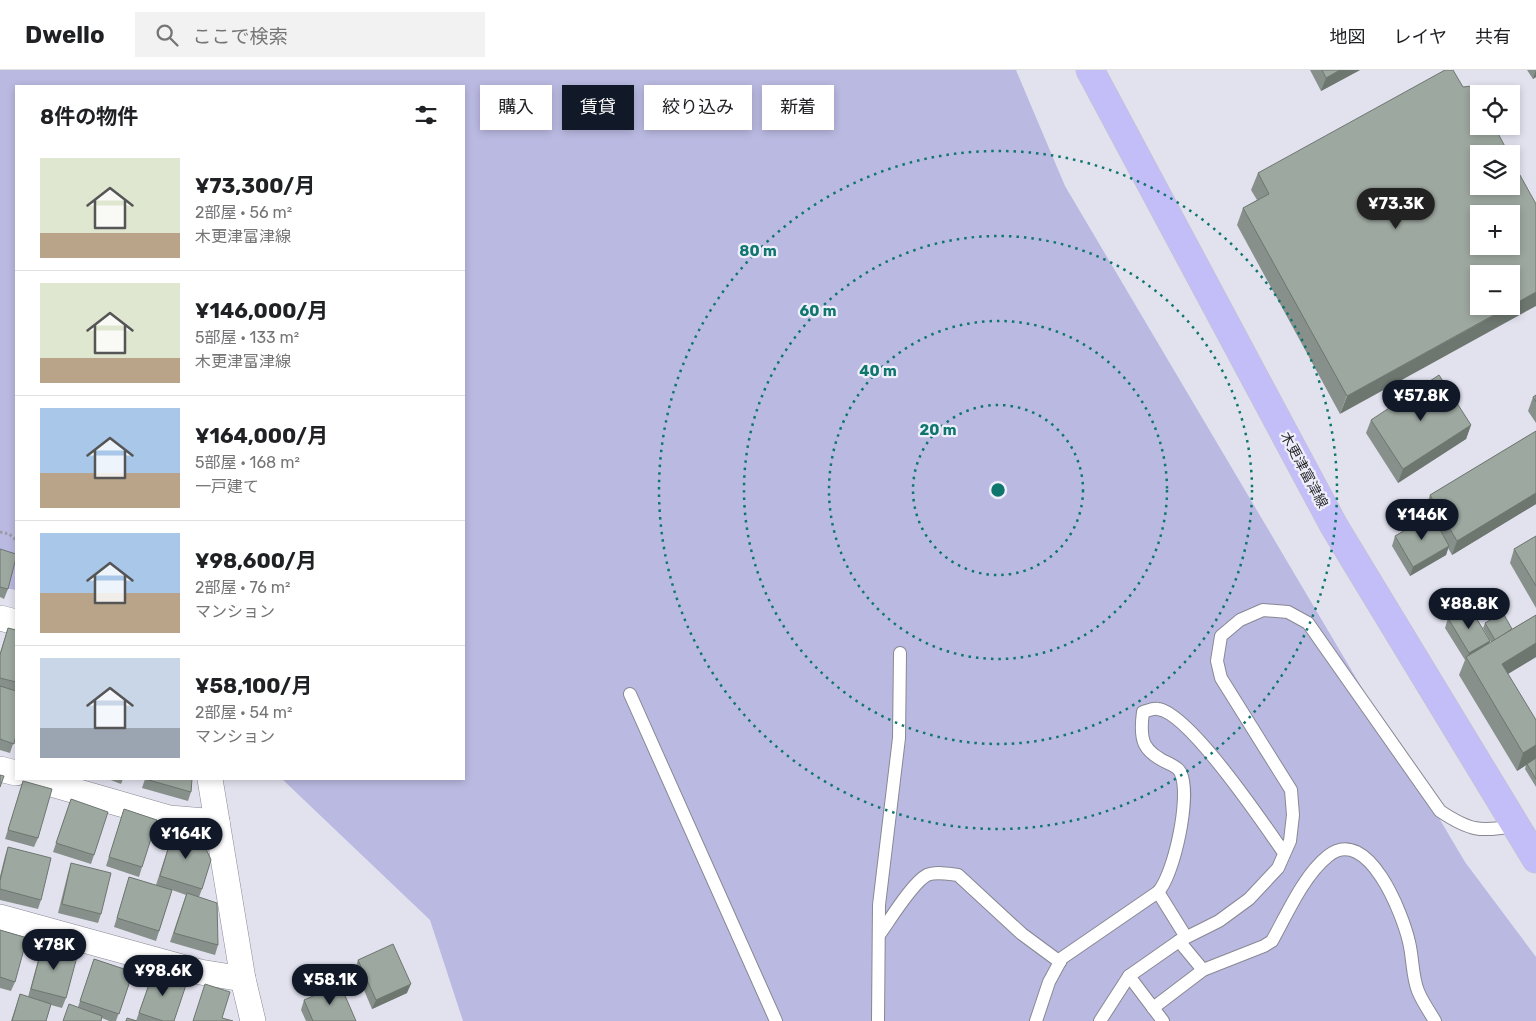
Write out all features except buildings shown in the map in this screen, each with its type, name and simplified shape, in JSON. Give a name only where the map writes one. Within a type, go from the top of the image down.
[{"type":"main road","name":"木更津富津線","points":[[1090,70],[1334,526],[1528,840]]},
{"type":"street","points":[[0,618],[15,622]]},
{"type":"street","points":[[0,769],[15,773]]},
{"type":"street","points":[[37,780],[169,818],[217,822]]},
{"type":"street","points":[[210,780],[243,979],[253,1021]]},
{"type":"street","points":[[0,917],[200,972],[243,979]]},
{"type":"lane","points":[[1100,1021],[1129,976],[1183,939],[1220,921],[1249,899],[1278,868],[1290,841],[1293,815],[1291,790],[1221,678],[1217,661],[1221,636],[1240,620],[1263,610],[1288,612],[1308,623],[1440,811],[1461,825],[1528,840]]},
{"type":"lane","points":[[878,1021],[879,905],[899,738],[900,653]]},
{"type":"lane","points":[[630,694],[776,1021]]},
{"type":"lane","points":[[1036,1021],[1049,982],[1062,958],[1158,892],[1164,885],[1180,830],[1184,801],[1181,773],[1175,766],[1159,760],[1143,744],[1141,724],[1143,712],[1158,708],[1171,715],[1202,743],[1284,853]]},
{"type":"lane","points":[[1154,1008],[1203,970],[1264,946],[1272,941],[1307,880],[1323,861],[1336,851],[1352,849],[1368,858],[1380,875],[1395,905],[1409,941],[1418,991],[1435,1021]]},
{"type":"lane","points":[[879,936],[918,882],[929,874],[945,873],[958,875],[1022,934],[1060,962]]},
{"type":"lane","points":[[1158,892],[1183,939],[1203,970]]},
{"type":"lane","points":[[1129,976],[1163,1021]]},
{"type":"path","points":[[0,532],[9,534],[15,539]]},
{"type":"shaded area","points":[[0,70],[1016,70],[1065,186],[1465,862],[1536,957],[1536,1021],[463,1021],[430,920],[283,780],[465,780],[465,85],[15,85],[15,590],[0,587]]}]
